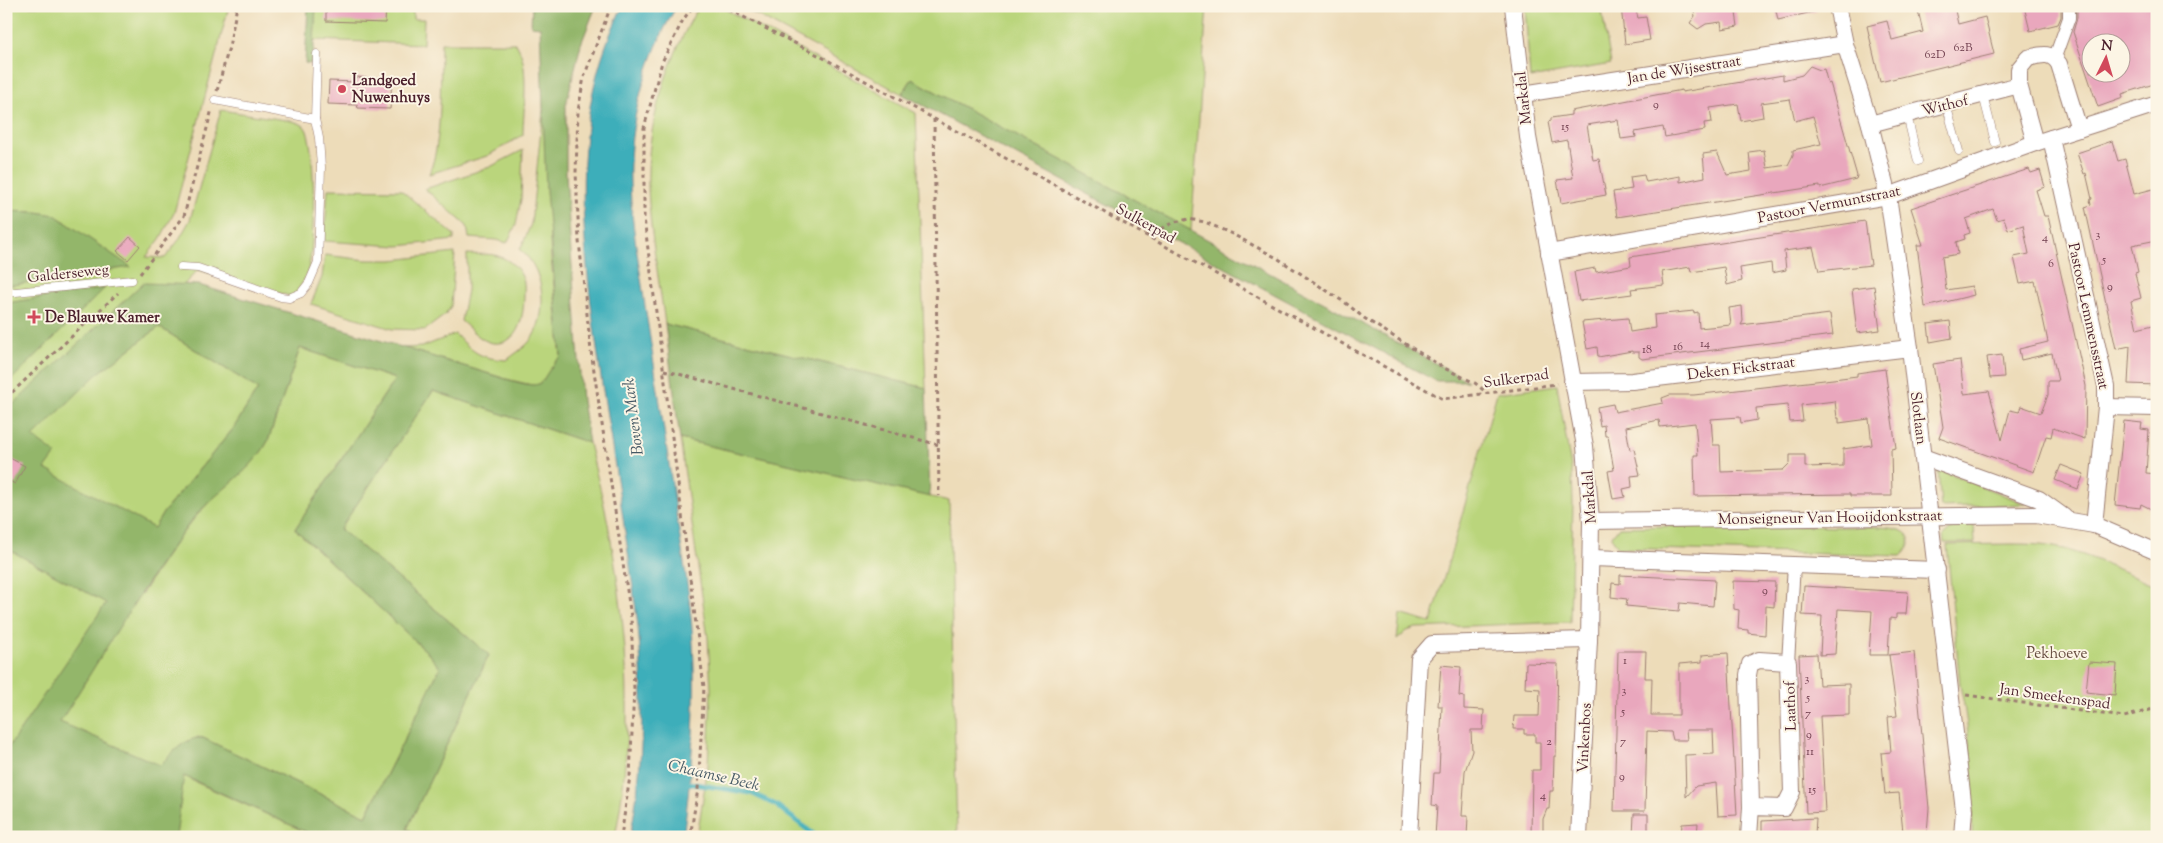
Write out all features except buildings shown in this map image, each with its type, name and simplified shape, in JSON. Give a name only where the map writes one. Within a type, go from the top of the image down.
[{"type":"street","name":"Markdal","points":[[1513,6],[1528,137],[1585,446],[1591,521],[1589,640]]},
{"type":"street","name":"Slotlaan","points":[[1837,6],[1845,44],[1870,124],[1888,196],[1924,457],[1964,810],[1962,837]]},
{"type":"street","points":[[2055,57],[2069,18],[2069,6]]},
{"type":"street","name":"Jan de Wijsestraat","points":[[1523,94],[1845,44]]},
{"type":"street","points":[[2035,143],[2019,85],[2020,69],[2028,58],[2045,54],[2055,57],[2059,64],[2079,128]]},
{"type":"street","name":"Withof","points":[[1870,124],[2019,85]]},
{"type":"street","name":"Pastoor Vermuntstraat","points":[[1549,252],[1888,196],[2035,143],[2079,128],[2109,121],[2157,104]]},
{"type":"street","name":"Pastoor Lemmensstraat","points":[[2051,138],[2106,386],[2106,407],[2094,525]]},
{"type":"street","name":"Deken Fickstraat","points":[[1572,382],[1632,382],[1910,348]]},
{"type":"street","points":[[2106,407],[2157,408]]},
{"type":"street","name":"Monseigneur Van Hooijdonkstraat","points":[[1924,457],[2039,499],[2068,520]]},
{"type":"street","name":"Monseigneur Van Hooijdonkstraat","points":[[1591,521],[2036,515],[2094,525],[2157,552]]},
{"type":"street","points":[[1591,558],[1937,570]]},
{"type":"street","points":[[1788,662],[1794,565]]},
{"type":"street","points":[[1408,837],[1419,659],[1432,644],[1589,640]]},
{"type":"street","name":"Vinkenbos","points":[[1580,837],[1589,640]]},
{"type":"street","name":"Laathof","points":[[1749,837],[1751,807],[1750,664],[1759,660],[1788,662],[1792,792],[1784,808],[1751,807]]},
{"type":"lane","points":[[181,267],[198,268],[281,297],[289,298],[301,293],[309,284],[318,262],[321,167],[319,138],[315,119],[317,54]]},
{"type":"lane","points":[[1982,95],[1995,142]]},
{"type":"lane","points":[[215,100],[315,119]]},
{"type":"lane","points":[[1946,104],[1959,150]]},
{"type":"lane","points":[[1907,114],[1918,160]]},
{"type":"lane","name":"Galderseweg","points":[[6,292],[132,280]]},
{"type":"path","points":[[6,398],[140,274],[184,216],[229,47],[237,6]]},
{"type":"path","points":[[611,6],[584,77],[578,111],[576,172],[579,242],[591,351],[631,618],[634,689],[630,776],[621,837]]},
{"type":"path","points":[[690,837],[699,781],[704,687],[644,218],[644,128],[662,62],[683,20],[693,6]]},
{"type":"path","name":"Sulkerpad","points":[[722,6],[820,56],[1443,399],[1572,382]]},
{"type":"path","points":[[934,119],[939,496]]},
{"type":"path","points":[[1146,236],[1175,222],[1189,219],[1205,222],[1232,234],[1277,258],[1347,304],[1364,318],[1444,368],[1475,383],[1488,393]]},
{"type":"path","points":[[664,370],[939,445]]},
{"type":"path","name":"Jan Smeekenspad","points":[[1950,693],[2124,717],[2157,708]]},
{"type":"green space","points":[[6,6],[229,6],[174,213],[160,239],[146,257],[165,258],[178,241],[190,220],[221,110],[292,121],[303,125],[307,131],[312,160],[314,200],[312,241],[307,274],[293,297],[198,270],[105,367],[159,327],[258,389],[233,429],[163,513],[154,529],[128,515],[141,595],[164,559],[190,524],[217,494],[256,459],[268,441],[300,348],[395,379],[295,529],[426,651],[440,668],[366,816],[203,738],[197,737],[191,780],[317,837],[6,837],[6,218],[66,222],[44,214],[6,211]]},
{"type":"green space","points":[[308,6],[316,6],[313,64],[305,63]]},
{"type":"green space","points":[[316,6],[413,6],[413,19],[424,19],[423,44],[314,40]]},
{"type":"green space","points":[[532,6],[596,6],[581,44],[566,104],[566,174],[570,239],[582,401],[589,443],[433,391],[340,529],[489,655],[407,829],[423,837],[317,837],[184,776],[176,837],[6,837],[6,751],[106,603],[6,548],[6,411],[143,283],[199,285],[520,383],[536,385],[541,382],[561,356],[546,191],[540,27],[531,26]],"holes":[[[159,327],[258,389],[233,429],[163,513],[154,528],[45,469],[56,454],[33,437],[96,375]],[[300,348],[395,379],[295,529],[426,651],[440,668],[366,816],[203,738],[196,738],[184,743],[160,765],[60,722],[139,596],[189,524],[198,513],[251,464],[268,441]]]},
{"type":"green space","points":[[699,6],[723,8],[916,113],[926,388],[665,324],[649,205],[648,164],[655,117],[668,71],[677,48]]},
{"type":"green space","points":[[740,6],[1207,6],[1191,231],[912,79],[902,94]]},
{"type":"green space","points":[[1525,6],[1601,6],[1611,64],[1530,78]]},
{"type":"green space","points":[[441,43],[515,43],[520,51],[525,73],[523,135],[487,156],[429,174],[437,145],[439,128]]},
{"type":"green space","points":[[912,79],[1468,381],[1436,381],[902,94]]},
{"type":"green space","points":[[543,111],[551,258],[561,356],[544,379],[536,386],[506,379],[404,348],[422,347],[455,334],[467,346],[483,356],[507,360],[527,345],[535,332],[540,320],[542,307],[540,281],[529,258],[520,250],[531,224]]},
{"type":"green space","points":[[523,150],[521,199],[516,225],[507,243],[497,240],[469,238],[467,226],[425,189],[490,167]]},
{"type":"green space","points":[[328,189],[401,190],[454,235],[454,240],[398,246],[324,241]]},
{"type":"green space","points":[[6,211],[37,212],[55,215],[131,267],[6,286]]},
{"type":"green space","points":[[455,253],[451,306],[445,315],[425,330],[392,329],[311,304],[322,277],[325,255],[366,260],[392,260]]},
{"type":"green space","points":[[467,254],[498,256],[510,262],[523,279],[524,302],[519,327],[515,334],[502,343],[484,340],[461,321],[467,290]]},
{"type":"green space","points":[[105,288],[6,385],[6,303]]},
{"type":"green space","points":[[665,324],[926,388],[930,497],[680,439]]},
{"type":"green space","points":[[1557,385],[1572,473],[1570,622],[1416,628],[1407,631],[1397,640],[1400,614],[1431,623],[1497,393]]},
{"type":"green space","points":[[433,391],[589,443],[610,535],[625,648],[627,724],[625,762],[615,837],[423,837],[407,829],[489,655],[340,529]]},
{"type":"green space","points":[[680,439],[949,501],[957,837],[697,837],[708,766],[711,689],[708,638]]},
{"type":"green space","points":[[1938,469],[2026,504],[1941,507]]},
{"type":"green space","points":[[1974,524],[1975,543],[1944,543],[1943,536],[1951,529],[1952,525]]},
{"type":"green space","points":[[1742,525],[1885,527],[1904,532],[1909,538],[1909,545],[1901,556],[1619,548],[1612,536],[1619,527]]},
{"type":"green space","name":"Pekhoeve","points":[[1947,545],[2040,545],[2070,551],[2100,561],[2157,586],[2157,837],[1972,837],[1972,779],[1969,741],[1960,685]]},
{"type":"water","name":"Boven Mark","points":[[623,6],[677,6],[653,55],[636,110],[631,146],[630,186],[636,246],[691,617],[694,672],[693,727],[683,837],[630,837],[638,783],[642,728],[640,645],[629,559],[595,337],[585,240],[583,192],[585,144],[592,97],[604,50]]},
{"type":"waterway","name":"Chaamse Beek","points":[[682,782],[751,793],[776,805],[817,837]]},
{"type":"place","name":"Landgoed Nuwenhuys","points":[[342,89]]},
{"type":"place","name":"De Blauwe Kamer","points":[[34,317]]}]
